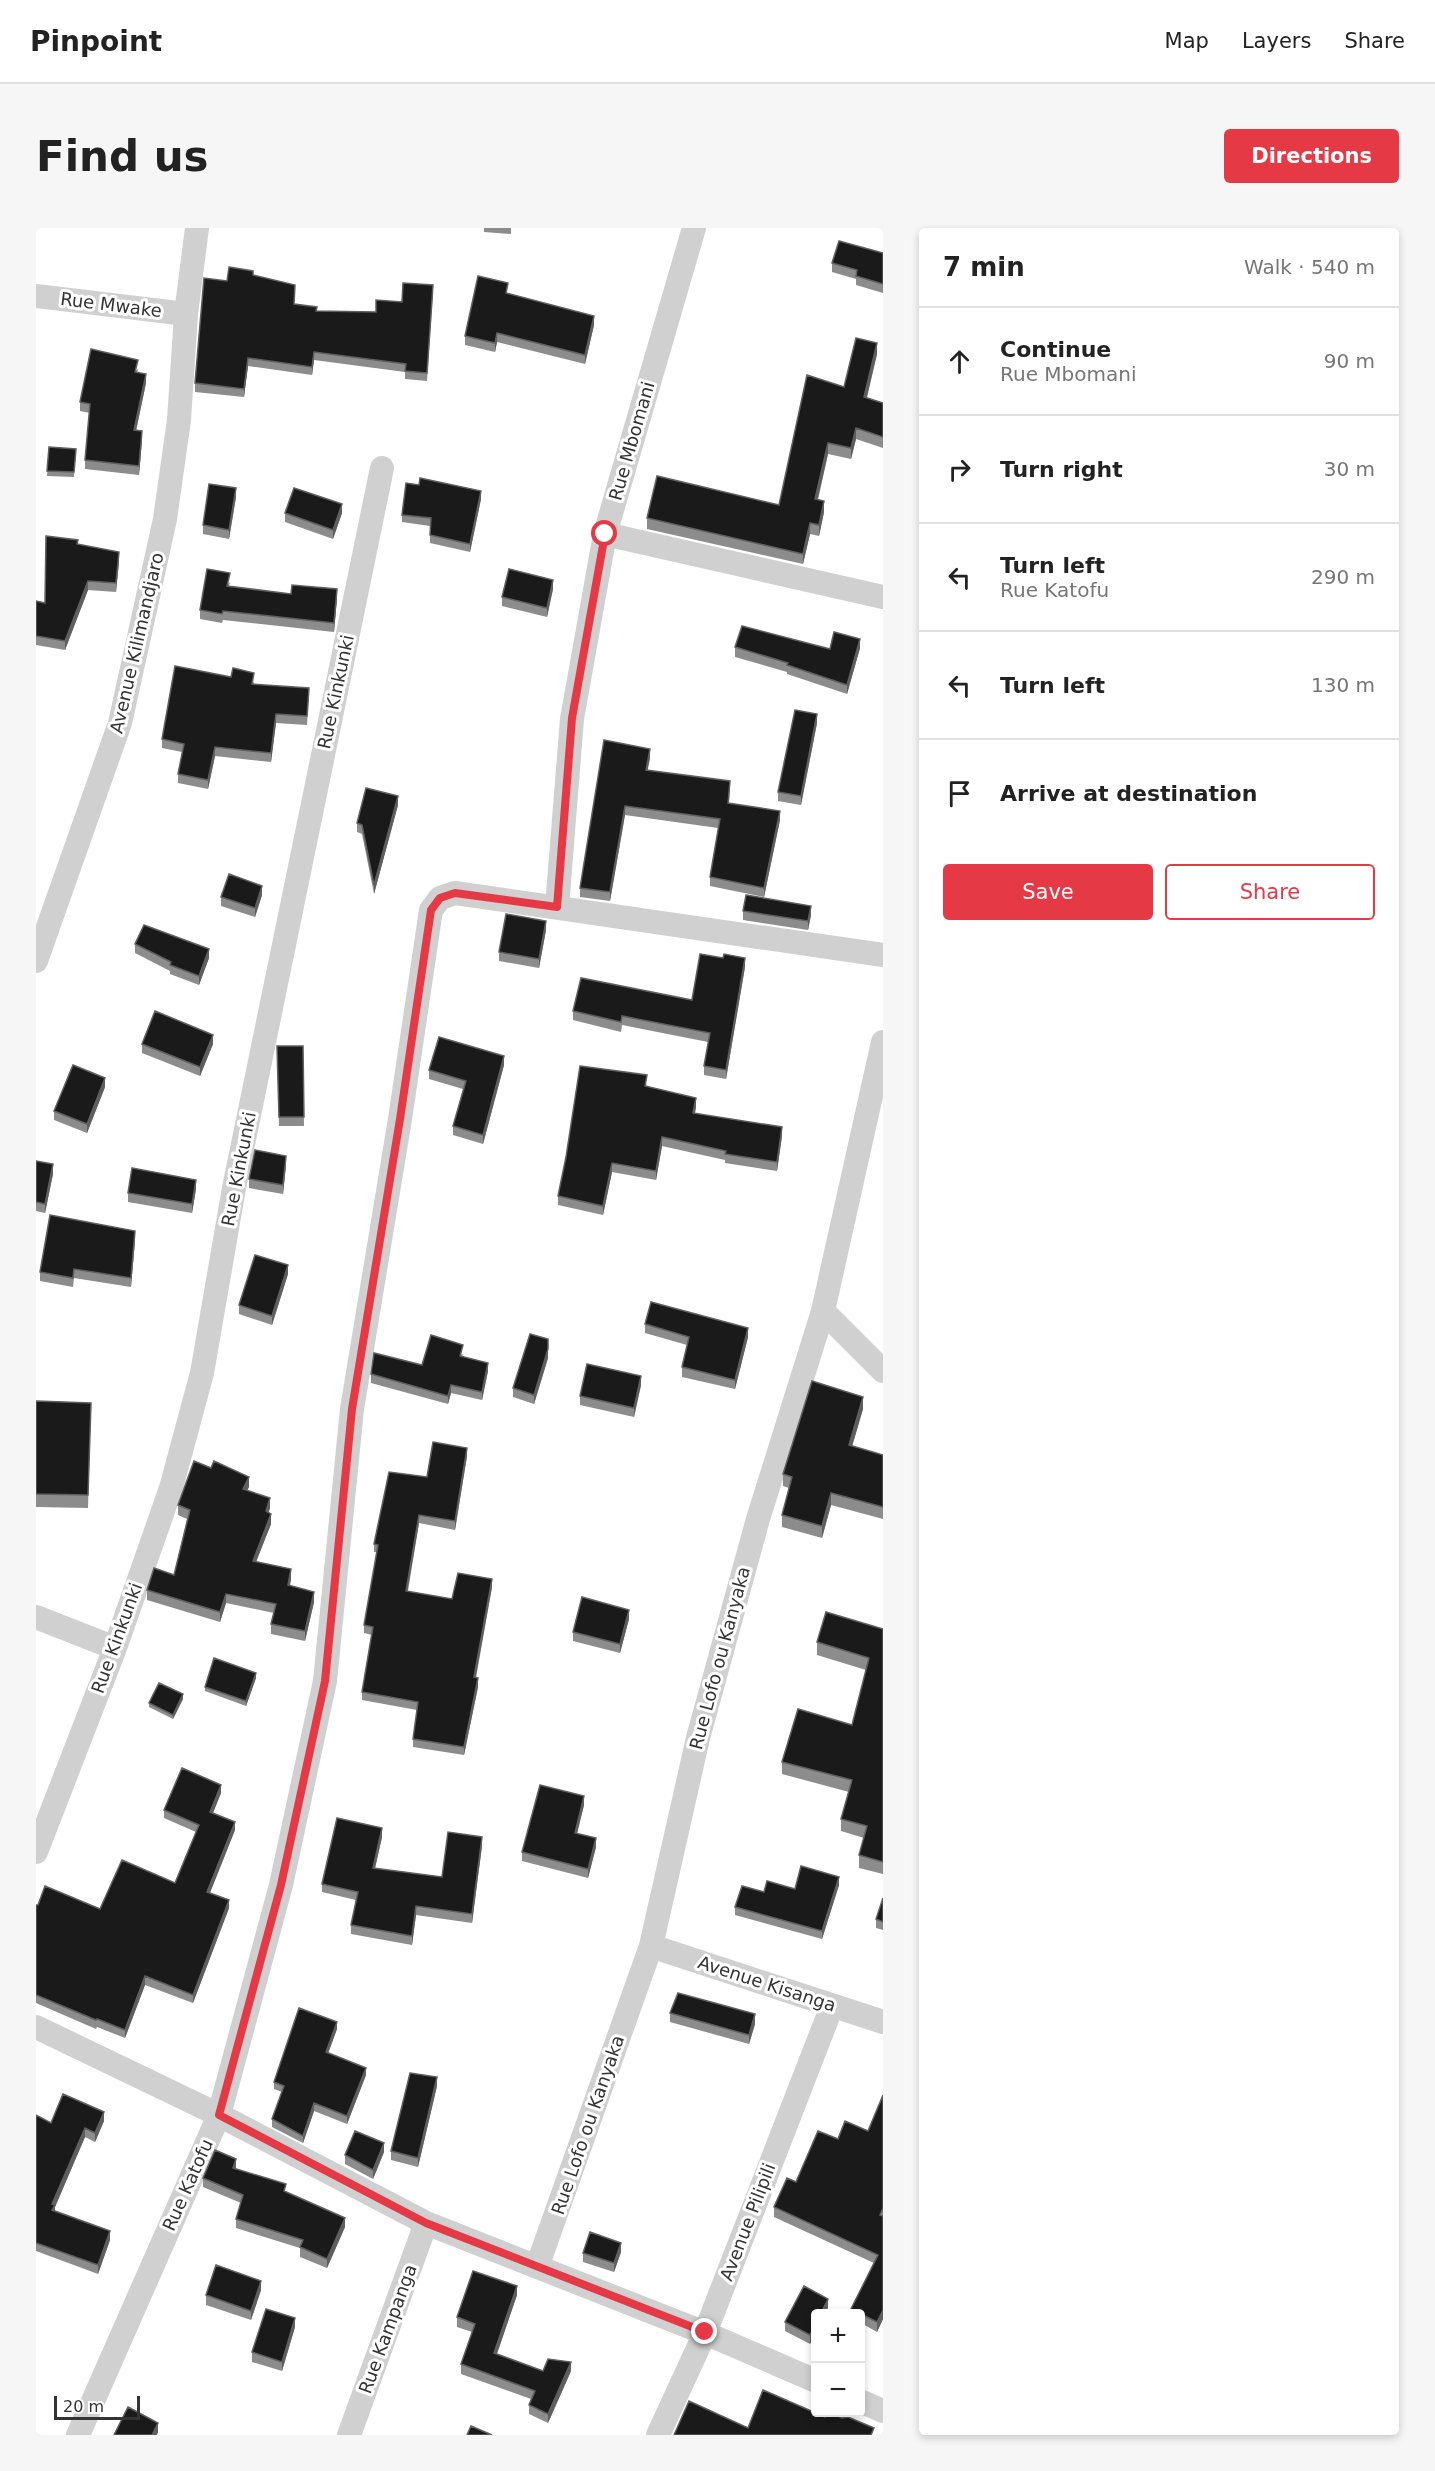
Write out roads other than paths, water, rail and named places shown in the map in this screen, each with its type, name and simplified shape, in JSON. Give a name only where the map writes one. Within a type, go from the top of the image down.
[{"type":"street","name":"Avenue Kilimandjaro","points":[[36,960],[120,723],[165,519],[179,420],[186,314],[197,228]]},
{"type":"street","name":"Rue Mbomani","points":[[557,907],[572,718],[605,534],[694,228]]},
{"type":"street","name":"Rue Mwake","points":[[36,296],[186,314]]},
{"type":"street","name":"Rue Kinkunki","points":[[36,1852],[115,1648],[171,1488],[202,1373],[234,1188],[382,468]]},
{"type":"street","points":[[605,534],[883,597]]},
{"type":"street","name":"Rue Katofu","points":[[78,2435],[219,2115],[281,1885],[325,1681],[352,1409],[400,1119],[431,910],[440,898],[455,893],[557,907]]},
{"type":"street","points":[[557,907],[883,955]]},
{"type":"street","name":"Rue Lofo ou Kanyaka","points":[[537,2267],[651,1946],[698,1738],[758,1519],[823,1311],[883,1042]]},
{"type":"street","points":[[823,1311],[883,1371]]},
{"type":"street","points":[[36,1617],[115,1648]]},
{"type":"street","name":"Avenue Kisanga","points":[[651,1946],[883,2022]]},
{"type":"street","name":"Avenue Pilipili","points":[[658,2435],[705,2332],[832,2006]]},
{"type":"street","points":[[36,2026],[219,2115],[426,2223],[705,2332],[811,2379]]},
{"type":"street","name":"Rue Kampanga","points":[[349,2435],[426,2223]]},
{"type":"street","points":[[865,2403],[883,2411]]}]
